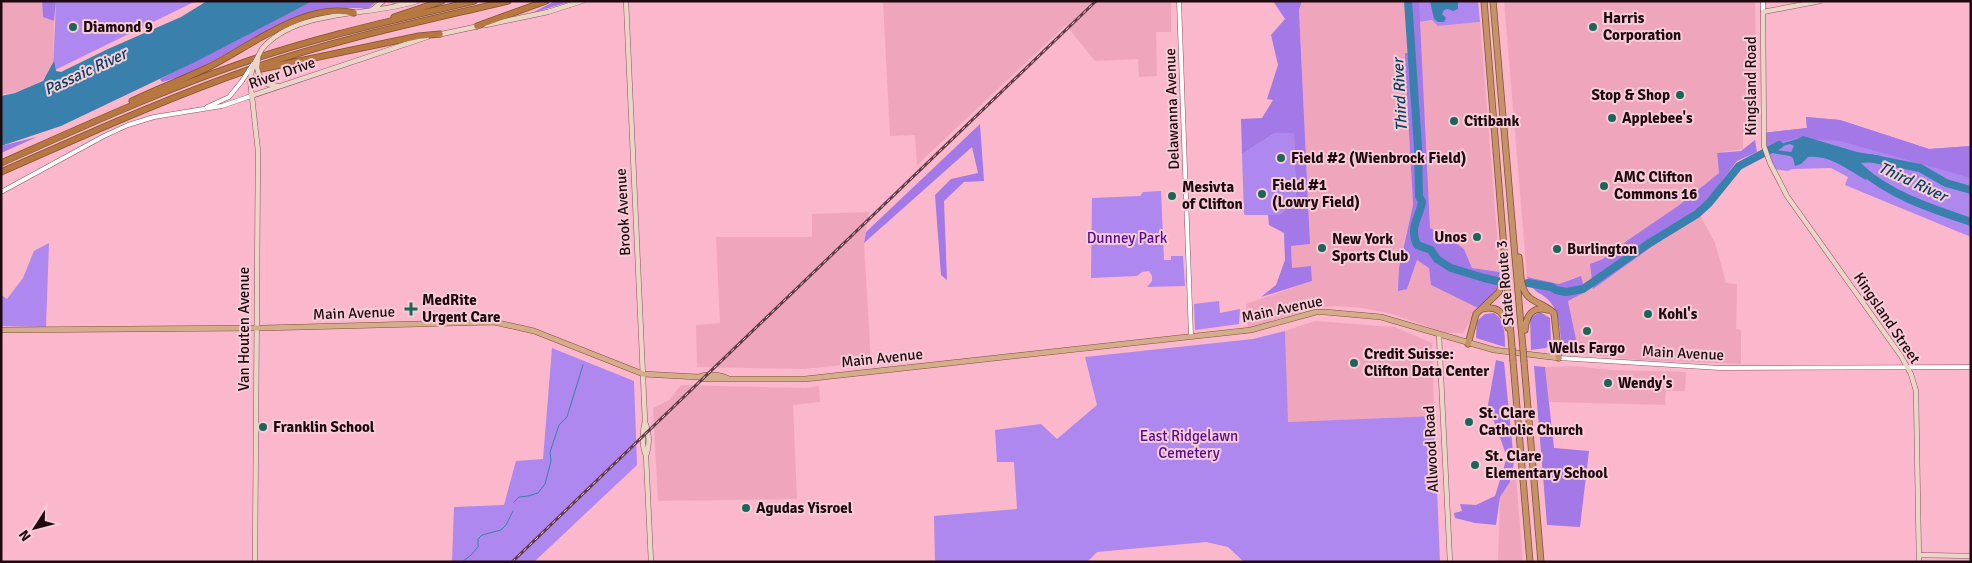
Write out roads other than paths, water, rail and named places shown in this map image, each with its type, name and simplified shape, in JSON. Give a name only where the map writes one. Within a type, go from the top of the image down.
[{"type":"highway","points":[[368,26],[442,1]]},
{"type":"highway","points":[[1,163],[151,97],[220,70],[283,49],[368,26],[474,1]]},
{"type":"highway","points":[[1,172],[134,113],[230,76],[334,44],[508,1]]},
{"type":"highway","points":[[476,26],[546,1]]},
{"type":"highway","name":"State Route 3","points":[[1484,1],[1530,562]]},
{"type":"highway","name":"State Route 3","points":[[1494,1],[1541,562]]},
{"type":"highway","points":[[90,124],[141,97],[209,66],[285,25],[323,13],[342,11],[354,13]]},
{"type":"highway","points":[[230,76],[419,36],[440,34]]},
{"type":"highway","points":[[1507,168],[1524,288],[1531,299],[1554,313],[1559,358]]},
{"type":"highway","points":[[1468,344],[1474,319],[1480,310],[1499,292],[1505,264]]},
{"type":"highway","points":[[1480,310],[1494,308],[1503,313],[1512,348]]},
{"type":"highway","points":[[1523,349],[1528,315],[1535,309],[1540,308],[1554,313]]},
{"type":"main road","points":[[370,11],[383,1]]},
{"type":"main road","points":[[394,1],[399,3],[412,1]]},
{"type":"main road","name":"Van Houten Avenue","points":[[256,562],[258,151],[250,78],[254,62],[262,49],[274,36],[294,27],[318,20],[391,8],[417,1]]},
{"type":"main road","name":"River Drive","points":[[251,96],[389,49],[440,34],[548,12],[582,1]]},
{"type":"main road","name":"Brook Avenue","points":[[626,1],[645,421],[643,429],[651,562]]},
{"type":"main road","points":[[1763,12],[1820,1]]},
{"type":"main road","name":"Kingsland Road","points":[[1763,12],[1765,149],[1787,196]]},
{"type":"main road","points":[[262,49],[257,63],[259,75],[264,82],[271,85],[284,85]]},
{"type":"main road","name":"Kingsland Street","points":[[1787,196],[1907,368],[1916,391],[1919,562]]},
{"type":"main road","name":"Main Avenue","points":[[1,330],[256,328],[497,322],[534,331],[642,374],[805,379],[1258,329],[1316,312],[1325,312],[1381,317],[1414,325],[1468,344],[1508,353],[1559,358]]},
{"type":"main road","name":"Allwood Road","points":[[1439,334],[1450,562]]},
{"type":"main road","points":[[1919,555],[1971,556]]},
{"type":"street","name":"Delawanna Avenue","points":[[1179,1],[1191,336]]},
{"type":"street","name":"Kingsland Road","points":[[1763,1],[1763,12]]},
{"type":"street","points":[[202,109],[225,99],[233,93],[254,62]]},
{"type":"street","name":"River Drive","points":[[1,192],[104,136],[128,126],[154,118],[222,106],[251,96]]},
{"type":"street","name":"Main Avenue","points":[[1559,358],[1720,368],[1971,367]]},
{"type":"water","name":"Passaic River","points":[[207,1],[313,1],[195,62],[61,126],[1,146],[1,96],[15,93],[43,81],[54,61],[56,71],[61,72],[181,17]]},
{"type":"water","points":[[1430,1],[1458,1],[1458,9],[1453,11],[1444,10],[1442,14],[1446,18],[1444,22],[1438,22],[1434,19]]},
{"type":"water","points":[[1803,136],[1857,152],[1881,156],[1874,162],[1861,163],[1870,172],[1866,180],[1831,160],[1823,158],[1808,157],[1801,164],[1795,166],[1793,158],[1772,153],[1770,149]],"holes":[[[1790,144],[1794,146],[1791,152],[1776,150],[1779,147]]]},
{"type":"waterway","name":"Third River","points":[[1408,1],[1418,147],[1419,196],[1422,202],[1414,228],[1417,245],[1431,250],[1437,259],[1451,268],[1497,281]]},
{"type":"waterway","name":"Third River","points":[[1528,283],[1566,292],[1583,289],[1648,244],[1697,214],[1709,203],[1739,166],[1779,145]]},
{"type":"waterway","name":"Third River","points":[[1869,158],[1920,168],[1946,183],[1971,190]]},
{"type":"waterway","name":"Third River","points":[[1861,169],[1886,187],[1913,201],[1971,222]]},
{"type":"waterway","points":[[514,502],[519,497],[538,493],[545,484],[551,461],[550,452],[559,425],[567,417],[583,365]]},
{"type":"waterway","points":[[462,562],[478,547],[478,539],[482,535],[501,530],[506,525],[513,511]]},
{"type":"railway","points":[[512,562],[1096,1]]},
{"type":"place","name":"Diamond 9","points":[[73,27]]},
{"type":"place","name":"Harris Corporation","points":[[1593,27]]},
{"type":"place","name":"Stop & Shop","points":[[1680,95]]},
{"type":"place","name":"Applebee's","points":[[1612,118]]},
{"type":"place","name":"Citibank","points":[[1454,121]]},
{"type":"place","name":"Field #2 (Wienbrock Field)","points":[[1281,158]]},
{"type":"place","name":"AMC Clifton Commons 16","points":[[1604,186]]},
{"type":"place","name":"Field #1 (Lowry Field)","points":[[1262,194]]},
{"type":"place","name":"Mesivta of Clifton","points":[[1172,196]]},
{"type":"place","name":"Unos","points":[[1477,237]]},
{"type":"place","name":"New York Sports Club","points":[[1322,248]]},
{"type":"place","name":"Burlington","points":[[1557,249]]},
{"type":"place","name":"MedRite Urgent Care","points":[[411,309]]},
{"type":"place","name":"Kohl's","points":[[1648,314]]},
{"type":"place","name":"Wells Fargo","points":[[1587,331]]},
{"type":"place","name":"Credit Suisse: Clifton Data Center","points":[[1354,363]]},
{"type":"place","name":"Wendy's","points":[[1608,383]]},
{"type":"place","name":"St. Clare Catholic Church","points":[[1469,422]]},
{"type":"place","name":"Franklin School","points":[[263,427]]},
{"type":"place","name":"St. Clare Elementary School","points":[[1475,465]]},
{"type":"place","name":"Agudas Yisroel","points":[[746,508]]},
{"type":"park label","name":"Dunney Park","points":[[1127,238]]},
{"type":"park label","name":"East Ridgelawn Cemetery","points":[[1189,444]]}]
